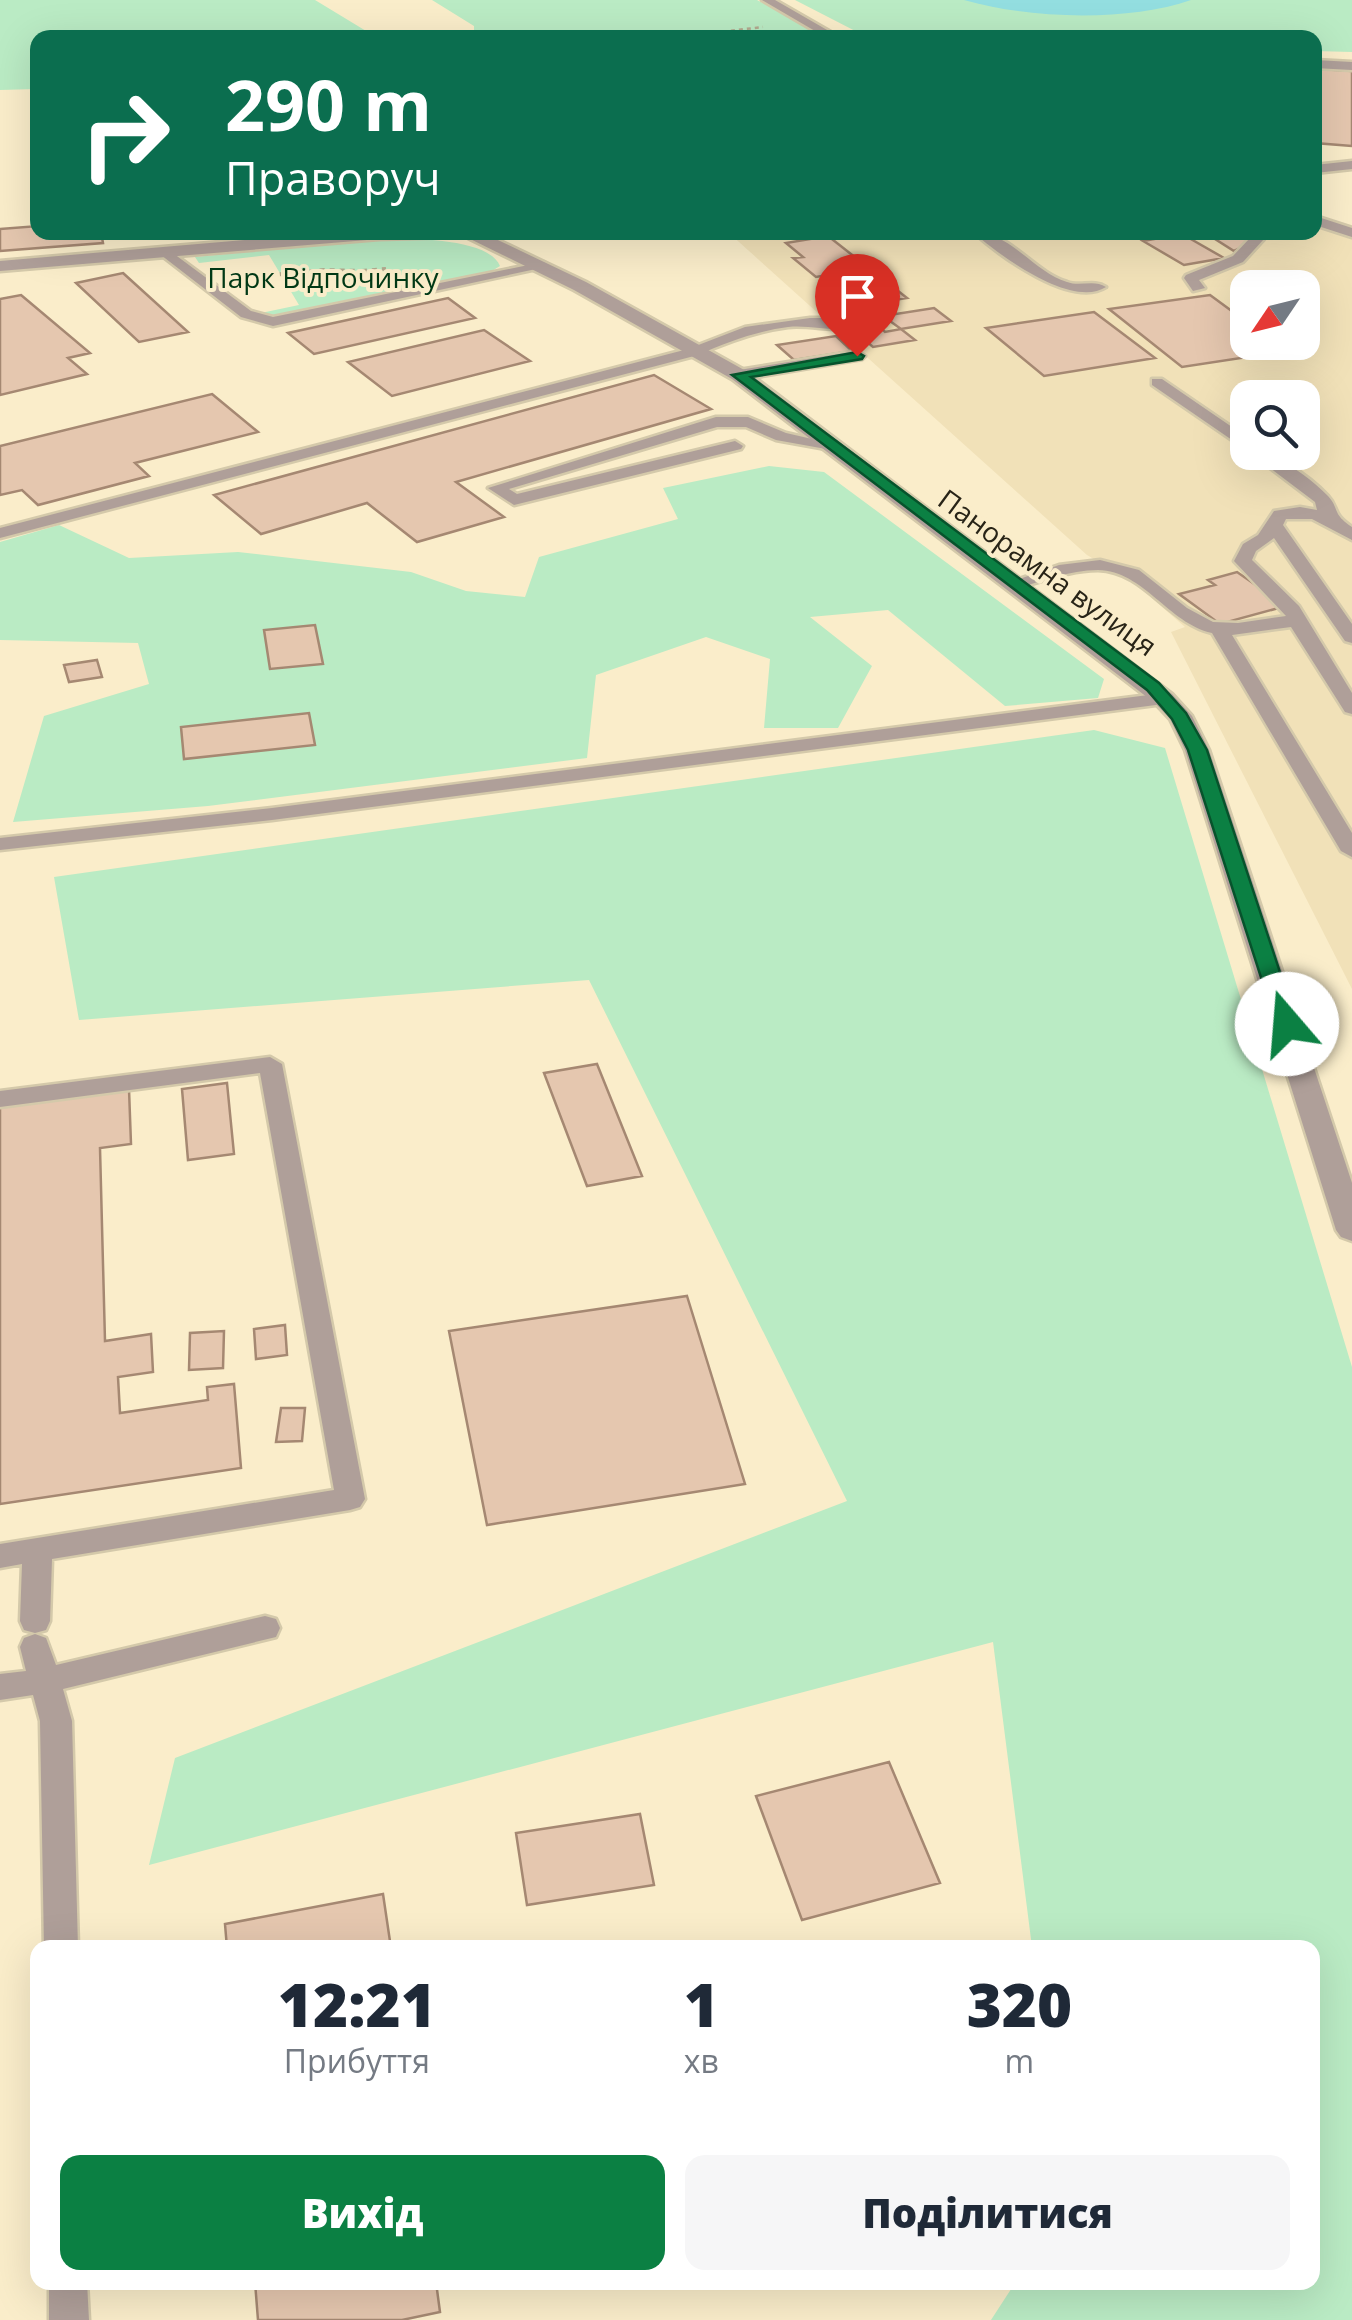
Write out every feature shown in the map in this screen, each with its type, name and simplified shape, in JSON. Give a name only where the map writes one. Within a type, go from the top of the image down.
[{"type":"street","points":[[0,266],[308,240]]},
{"type":"street","name":"Панорамна вулиця","points":[[483,240],[543,266],[739,375],[1164,699],[1180,716],[1198,750],[1352,1230]]},
{"type":"lane","points":[[767,0],[821,30]]},
{"type":"lane","points":[[1322,66],[1348,66]]},
{"type":"lane","points":[[1322,169],[1352,165]]},
{"type":"lane","points":[[1322,222],[1352,232]]},
{"type":"lane","points":[[992,240],[1064,287],[1099,288]]},
{"type":"lane","points":[[1198,288],[1191,278],[1238,259],[1255,240]]},
{"type":"lane","points":[[166,252],[246,314],[273,322],[543,266]]},
{"type":"lane","points":[[0,533],[693,352],[722,337],[808,322],[834,328],[866,322]]},
{"type":"lane","points":[[739,375],[857,356]]},
{"type":"lane","points":[[1157,382],[1230,433]]},
{"type":"lane","points":[[734,446],[514,500],[496,488],[716,422],[748,422],[782,438],[826,444]]},
{"type":"lane","points":[[1282,470],[1326,502],[1331,520],[1352,545]]},
{"type":"lane","points":[[1352,535],[1331,520],[1304,510],[1280,515],[1266,539],[1248,548],[1244,561],[1290,606],[1352,708]]},
{"type":"lane","points":[[1274,525],[1352,638]]},
{"type":"lane","points":[[1014,584],[1084,565],[1118,567],[1144,580],[1184,616],[1219,630],[1298,620]]},
{"type":"lane","points":[[1219,630],[1352,851]]},
{"type":"lane","points":[[0,844],[272,814],[1164,699]]},
{"type":"lane","points":[[0,1100],[270,1064],[350,1499],[0,1556]]},
{"type":"lane","points":[[37,1550],[35,1634],[56,1722],[61,1940]]},
{"type":"lane","points":[[0,1688],[44,1682],[265,1628]]},
{"type":"lane","points":[[68,2290],[69,2320]]},
{"type":"path","points":[[203,281],[329,272],[349,266],[362,271],[346,279],[329,272]]},
{"type":"shaded area","points":[[1322,227],[1352,236],[1352,989],[1171,632],[1185,627],[1137,585],[1087,555],[737,240],[1322,240]]},
{"type":"green space","points":[[0,0],[315,0],[364,30],[30,30],[30,89],[0,90]]},
{"type":"green space","points":[[432,0],[757,0],[815,30],[474,30],[474,26]]},
{"type":"green space","points":[[795,0],[1352,0],[1352,52],[1322,51],[1322,30],[853,30]]},
{"type":"green space","name":"Парк Відпочинку","points":[[372,240],[435,240],[482,250],[500,266],[487,274],[280,318],[261,313],[299,305],[269,255],[199,263],[195,257]]},
{"type":"green space","points":[[769,466],[824,472],[1104,679],[1098,698],[1005,706],[888,610],[810,617],[872,666],[838,728],[764,728],[770,659],[706,637],[596,675],[587,758],[208,806],[13,822],[44,716],[149,684],[138,643],[0,640],[0,542],[59,525],[129,558],[238,552],[411,572],[466,591],[525,597],[539,557],[678,519],[663,488]]},
{"type":"green space","points":[[1094,730],[1165,748],[1352,1367],[1352,2320],[991,2320],[1010,2290],[1320,2290],[1320,1940],[1031,1940],[993,1642],[149,1865],[175,1758],[847,1501],[589,980],[79,1020],[54,877]]},
{"type":"water","points":[[964,0],[1191,0],[1138,12],[1078,15],[1018,11]]},
{"type":"building","points":[[1322,69],[1352,71],[1352,146],[1322,144]]},
{"type":"building","points":[[30,227],[30,240],[103,243],[0,251],[0,229]]},
{"type":"building","points":[[833,240],[907,298],[863,305],[827,275],[816,277],[793,258],[803,257],[786,243]]},
{"type":"building","points":[[1192,240],[1224,258],[1184,265],[1143,241]]},
{"type":"building","points":[[1217,240],[1250,240],[1234,251]]},
{"type":"building","points":[[123,273],[188,332],[139,342],[76,283]]},
{"type":"building","points":[[21,295],[90,353],[68,358],[87,374],[0,395],[0,299]]},
{"type":"building","points":[[1210,295],[1230,310],[1230,360],[1182,367],[1109,309]]},
{"type":"building","points":[[448,298],[475,318],[314,354],[288,333]]},
{"type":"building","points":[[934,308],[951,321],[901,329],[883,316]]},
{"type":"building","points":[[1094,312],[1155,358],[1044,376],[986,328]]},
{"type":"building","points":[[879,326],[885,332],[901,329],[915,340],[873,347],[853,330]]},
{"type":"building","points":[[484,330],[530,361],[392,396],[348,362]]},
{"type":"building","points":[[836,336],[852,351],[794,360],[777,345]]},
{"type":"building","points":[[654,375],[711,409],[456,482],[504,517],[417,542],[367,503],[261,534],[214,495]]},
{"type":"building","points":[[212,394],[258,432],[135,463],[149,476],[38,505],[22,490],[0,495],[0,446]]},
{"type":"building","points":[[1237,572],[1286,606],[1220,624],[1179,594],[1215,585],[1208,580]]},
{"type":"building","points":[[315,625],[323,664],[270,669],[264,630]]},
{"type":"building","points":[[97,660],[102,677],[69,682],[64,665]]},
{"type":"building","points":[[309,713],[315,745],[184,759],[181,727]]},
{"type":"building","points":[[597,1064],[642,1176],[587,1186],[544,1073]]},
{"type":"building","points":[[227,1083],[234,1154],[188,1160],[182,1089]]},
{"type":"building","points":[[129,1089],[131,1144],[100,1148],[105,1341],[151,1334],[153,1372],[118,1377],[120,1413],[208,1400],[207,1387],[234,1384],[241,1468],[0,1504],[0,1105]]},
{"type":"building","points":[[687,1296],[745,1484],[487,1525],[449,1331]]},
{"type":"building","points":[[285,1325],[287,1355],[256,1359],[254,1329]]},
{"type":"building","points":[[224,1331],[223,1368],[189,1370],[190,1333]]},
{"type":"building","points":[[281,1408],[305,1408],[302,1441],[276,1442]]},
{"type":"building","points":[[889,1762],[940,1883],[802,1920],[756,1796]]},
{"type":"building","points":[[640,1814],[654,1885],[527,1905],[516,1833]]},
{"type":"building","points":[[383,1894],[390,1940],[226,1940],[225,1924]]},
{"type":"building","points":[[256,2290],[437,2290],[440,2312],[402,2320],[258,2320]]},
{"type":"route","points":[[857,356],[739,375],[1153,686],[1180,716],[1198,750],[1287,1024]]}]
